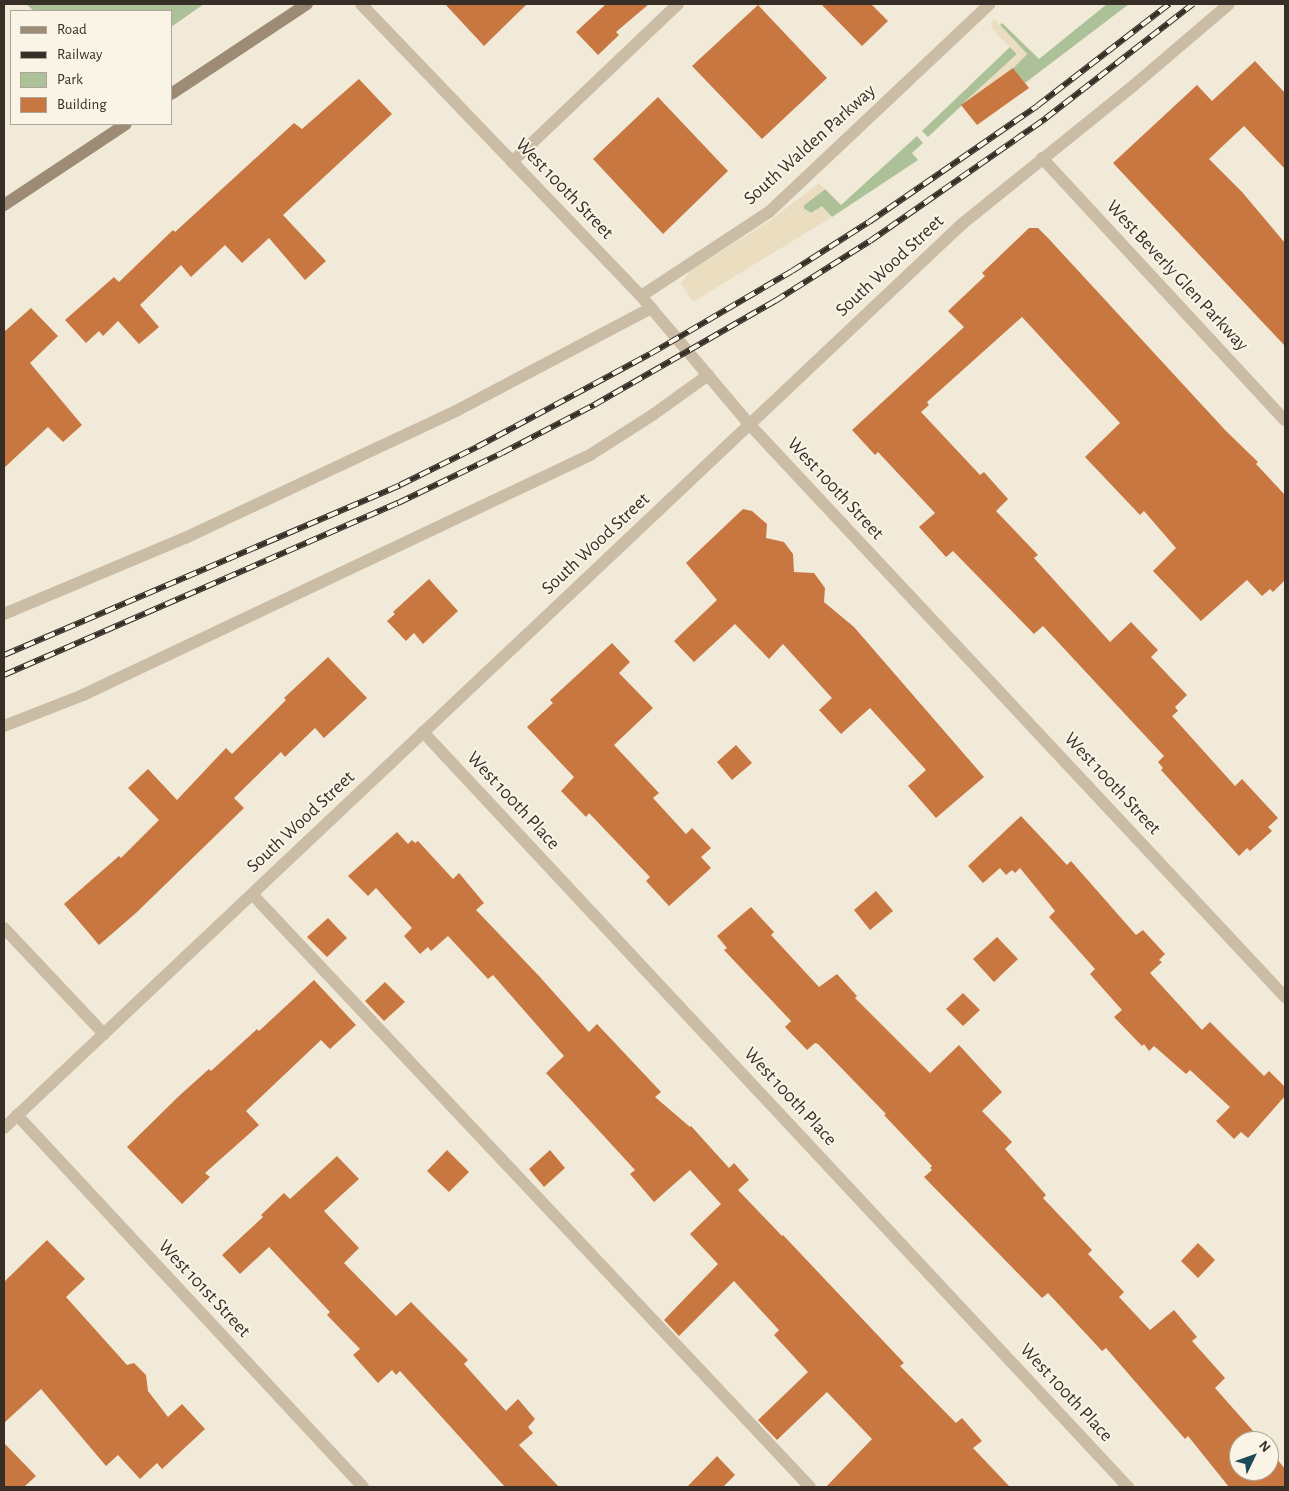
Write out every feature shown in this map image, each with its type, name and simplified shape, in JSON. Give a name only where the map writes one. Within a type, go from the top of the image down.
[{"type":"street","points":[[172,93],[307,4]]},
{"type":"street","name":"West 100th Street","points":[[361,4],[641,296],[749,424],[1285,997]]},
{"type":"street","points":[[512,162],[678,4]]},
{"type":"street","name":"South Walden Parkway","points":[[641,296],[769,212],[990,4]]},
{"type":"street","name":"South Wood Street","points":[[4,1128],[962,224],[1133,86],[1229,4]]},
{"type":"street","points":[[4,205],[124,125]]},
{"type":"street","name":"West Beverly Glen Parkway","points":[[1042,158],[1285,420]]},
{"type":"street","points":[[4,614],[185,538],[456,411],[651,308]]},
{"type":"street","points":[[4,726],[83,695],[590,455],[654,414],[708,375]]},
{"type":"street","name":"West 100th Place","points":[[424,732],[1128,1487]]},
{"type":"street","points":[[252,894],[810,1487]]},
{"type":"street","points":[[4,928],[104,1034]]},
{"type":"street","name":"West 101st Street","points":[[17,1115],[364,1487]]},
{"type":"green space","points":[[26,4],[204,4],[172,26],[172,10],[33,10]]},
{"type":"green space","points":[[1107,4],[1129,4],[1025,83],[1013,68],[1027,54],[1000,25],[1002,23],[1039,59]]},
{"type":"green space","points":[[1010,47],[1017,54],[928,137],[922,131]]},
{"type":"green space","points":[[917,136],[923,143],[912,153],[918,160],[832,217],[822,207],[811,213],[804,209],[804,205],[825,189],[841,205]]},
{"type":"shaded area","points":[[994,19],[1027,54],[1013,68],[961,105],[1017,54],[992,29],[991,22]]},
{"type":"shaded area","points":[[819,183],[825,189],[804,205],[804,209],[811,213],[822,206],[832,217],[693,302],[681,283],[691,270],[768,222]]},
{"type":"building","points":[[445,4],[527,4],[484,46]]},
{"type":"building","points":[[606,4],[649,4],[616,32],[619,35],[598,55],[576,32]]},
{"type":"building","points":[[821,4],[871,4],[888,21],[862,46]]},
{"type":"building","points":[[758,5],[827,78],[762,139],[692,66]]},
{"type":"building","points":[[1255,61],[1285,93],[1285,169],[1244,126],[1209,159],[1242,192],[1285,243],[1285,346],[1113,163],[1197,85],[1212,101]]},
{"type":"building","points":[[1013,68],[1029,88],[977,125],[961,105]]},
{"type":"building","points":[[359,79],[392,114],[283,215],[326,261],[305,280],[269,238],[242,263],[225,245],[191,277],[181,265],[140,305],[159,327],[139,344],[118,321],[103,336],[99,331],[86,343],[65,320],[114,277],[119,282],[173,230],[175,232],[294,123],[302,129]]},
{"type":"building","points":[[658,97],[728,171],[663,234],[593,159]]},
{"type":"building","points":[[1029,228],[1038,228],[1048,238],[1226,431],[1258,462],[1256,464],[1285,495],[1285,580],[1273,592],[1270,589],[1262,596],[1247,580],[1201,621],[1153,571],[1176,548],[1144,511],[1140,515],[1085,457],[1120,423],[1022,317],[927,402],[929,405],[921,412],[980,475],[984,472],[1008,499],[996,511],[1038,555],[1034,558],[1110,642],[1131,622],[1158,650],[1151,657],[1187,695],[1175,707],[1178,711],[1172,716],[1235,786],[1242,779],[1278,818],[1268,827],[1272,831],[1250,851],[1247,848],[1239,856],[1161,770],[1163,768],[1158,762],[1164,756],[1043,626],[1034,634],[953,551],[946,557],[919,527],[935,513],[878,452],[875,455],[852,430],[964,327],[948,311],[985,276],[982,273]]},
{"type":"building","points":[[31,308],[58,336],[30,363],[82,425],[63,442],[48,427],[4,468],[4,332]]},
{"type":"building","points":[[743,509],[752,511],[767,524],[766,538],[784,542],[793,554],[794,572],[814,573],[825,588],[824,602],[854,627],[984,777],[936,818],[908,786],[926,770],[870,708],[841,734],[819,710],[832,698],[783,644],[769,659],[735,624],[694,662],[674,641],[717,600],[686,563]]},
{"type":"building","points":[[429,579],[458,611],[423,644],[414,633],[406,641],[387,621],[395,614],[393,612]]},
{"type":"building","points":[[612,643],[630,662],[619,673],[653,708],[614,745],[659,793],[653,798],[686,834],[692,828],[711,848],[701,857],[711,868],[669,906],[646,881],[650,877],[589,813],[586,817],[561,791],[574,777],[527,727],[553,703],[550,700]]},
{"type":"building","points":[[328,657],[367,698],[324,738],[315,728],[285,757],[281,752],[234,798],[244,808],[136,913],[99,945],[64,904],[119,856],[121,858],[159,820],[128,788],[148,769],[177,800],[226,748],[232,754],[286,700],[284,698]]},
{"type":"building","points":[[736,745],[752,763],[732,780],[717,762]]},
{"type":"building","points":[[1021,816],[1067,865],[1071,861],[1136,935],[1143,930],[1165,954],[1159,960],[1162,962],[1150,973],[1202,1030],[1210,1022],[1264,1076],[1269,1071],[1285,1087],[1285,1096],[1248,1138],[1241,1132],[1234,1139],[1216,1121],[1230,1107],[1190,1070],[1186,1074],[1154,1046],[1149,1051],[1144,1044],[1142,1046],[1114,1017],[1122,1010],[1090,974],[1095,969],[1049,917],[1055,911],[1020,868],[1015,873],[1012,870],[1006,875],[1000,868],[983,883],[968,866]]},
{"type":"building","points":[[397,832],[408,844],[412,840],[415,843],[418,841],[453,879],[459,873],[484,903],[476,910],[589,1032],[597,1024],[661,1092],[655,1097],[691,1126],[729,1168],[734,1163],[749,1180],[738,1190],[904,1363],[900,1366],[956,1423],[962,1418],[982,1441],[973,1448],[1010,1487],[826,1487],[872,1439],[827,1392],[777,1440],[758,1420],[808,1372],[774,1335],[779,1330],[734,1281],[679,1336],[664,1320],[718,1264],[690,1234],[721,1204],[690,1170],[654,1202],[630,1174],[635,1170],[546,1073],[564,1056],[493,975],[488,979],[448,936],[431,951],[428,947],[420,954],[404,936],[412,928],[376,888],[368,896],[348,876]]},
{"type":"building","points":[[876,891],[893,911],[870,930],[854,910]]},
{"type":"building","points":[[751,907],[774,932],[771,935],[819,987],[837,974],[857,996],[855,998],[930,1073],[959,1045],[1002,1092],[982,1111],[1012,1142],[1005,1149],[1046,1195],[1043,1198],[1092,1250],[1088,1254],[1124,1292],[1119,1297],[1150,1330],[1174,1310],[1197,1337],[1192,1341],[1225,1378],[1215,1388],[1253,1431],[1229,1431],[1229,1481],[1279,1481],[1279,1462],[1285,1469],[1285,1487],[1229,1487],[1188,1436],[1185,1439],[1106,1348],[1102,1351],[1048,1293],[1042,1298],[924,1177],[932,1170],[930,1168],[932,1166],[884,1115],[886,1114],[818,1044],[815,1043],[807,1050],[785,1027],[791,1021],[724,950],[727,948],[717,936]]},
{"type":"building","points":[[328,918],[347,938],[327,957],[307,937]]},
{"type":"building","points":[[997,937],[1018,959],[994,982],[973,959]]},
{"type":"building","points":[[314,980],[356,1025],[330,1049],[321,1040],[246,1111],[259,1125],[205,1173],[210,1177],[182,1204],[127,1147],[209,1069],[211,1071],[257,1029],[259,1031]]},
{"type":"building","points":[[385,982],[405,1002],[384,1021],[365,1001]]},
{"type":"building","points":[[963,993],[980,1010],[963,1026],[946,1009]]},
{"type":"building","points":[[447,1150],[469,1172],[449,1192],[427,1171]]},
{"type":"building","points":[[550,1150],[565,1168],[544,1187],[529,1169]]},
{"type":"building","points":[[337,1156],[359,1179],[324,1211],[359,1248],[344,1263],[396,1316],[411,1302],[468,1360],[464,1364],[506,1411],[518,1399],[535,1419],[528,1427],[533,1433],[519,1445],[559,1487],[505,1487],[400,1371],[396,1375],[392,1370],[378,1383],[353,1355],[360,1349],[327,1315],[330,1312],[269,1247],[240,1274],[222,1255],[263,1217],[261,1215],[284,1193],[290,1199]]},
{"type":"building","points":[[47,1240],[85,1279],[66,1297],[127,1365],[134,1363],[146,1375],[148,1391],[168,1417],[182,1404],[205,1429],[162,1469],[157,1463],[140,1479],[118,1455],[106,1466],[41,1389],[4,1423],[4,1282]]},
{"type":"building","points":[[1198,1243],[1215,1260],[1198,1278],[1181,1261]]},
{"type":"building","points":[[4,1443],[36,1476],[24,1487],[4,1487]]},
{"type":"building","points":[[717,1456],[735,1475],[723,1487],[687,1487]]},
{"type":"railway","points":[[4,655],[400,485],[477,447],[650,354],[792,271],[869,222],[1037,106],[1169,4]]},
{"type":"railway","points":[[4,675],[398,503],[502,453],[594,405],[775,301],[870,241],[1046,118],[1193,4]]}]
